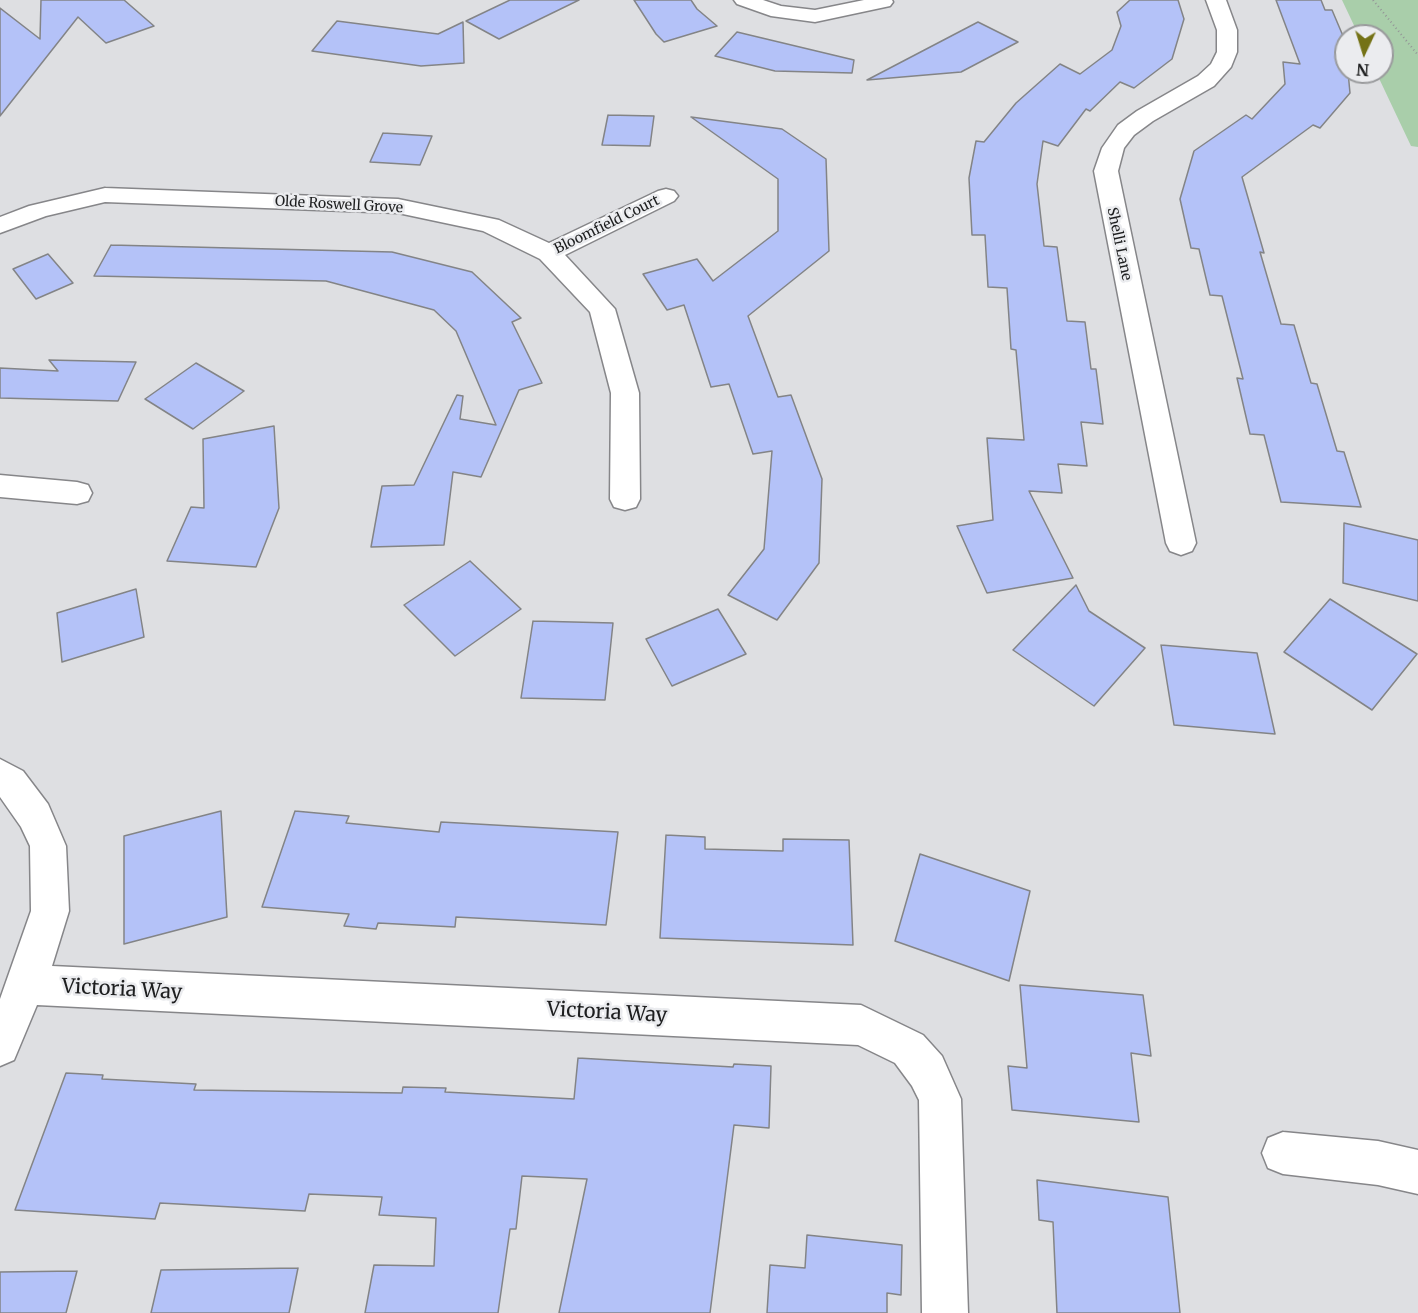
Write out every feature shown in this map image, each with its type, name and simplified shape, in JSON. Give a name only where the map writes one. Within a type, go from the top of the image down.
[{"type":"street","points":[[744,0],[778,12],[815,16],[883,2]]},
{"type":"street","name":"Shelli Lane","points":[[1181,543],[1106,171],[1113,148],[1126,130],[1145,116],[1206,81],[1220,67],[1227,52],[1227,30],[1216,0]]},
{"type":"street","name":"Olde Roswell Grove","points":[[0,225],[38,211],[105,195],[398,206],[490,225],[549,253],[602,309],[625,393],[625,499]]},
{"type":"street","name":"Bloomfield Court","points":[[549,253],[666,196]]},
{"type":"street","points":[[0,486],[78,493]]},
{"type":"street","points":[[0,775],[10,782],[35,816],[48,846],[50,911],[26,985],[0,1046]]},
{"type":"street","name":"Victoria Way","points":[[26,985],[861,1025],[909,1049],[927,1071],[940,1099],[945,1313]]},
{"type":"street","points":[[1283,1154],[1378,1163],[1418,1172]]},
{"type":"path","points":[[1373,0],[1418,55]]},
{"type":"green space","points":[[1342,0],[1418,0],[1418,147],[1411,146],[1382,84],[1394,84],[1394,24],[1353,24]]},
{"type":"building","points":[[41,0],[124,0],[154,26],[106,43],[78,17],[0,116],[0,8],[40,39]]},
{"type":"building","points":[[510,0],[579,0],[499,39],[466,21]]},
{"type":"building","points":[[634,0],[691,0],[697,9],[717,26],[664,42],[656,34]]},
{"type":"building","points":[[1130,0],[1178,0],[1184,19],[1172,59],[1134,88],[1120,82],[1090,111],[1086,109],[1058,146],[1043,141],[1037,184],[1044,246],[1057,247],[1067,321],[1085,322],[1091,369],[1096,369],[1103,424],[1081,422],[1087,466],[1058,464],[1062,493],[1029,491],[1073,578],[987,593],[957,526],[993,520],[987,438],[1024,440],[1016,350],[1011,349],[1007,288],[988,287],[985,235],[972,235],[969,178],[976,141],[984,142],[1016,103],[1060,64],[1080,74],[1112,50],[1121,26],[1117,12]]},
{"type":"building","points":[[1276,0],[1321,0],[1325,10],[1332,10],[1338,24],[1334,24],[1334,84],[1349,84],[1350,93],[1320,128],[1313,125],[1242,177],[1264,253],[1260,252],[1281,324],[1294,325],[1311,383],[1317,384],[1337,451],[1344,452],[1361,507],[1281,502],[1264,435],[1250,434],[1237,378],[1243,379],[1222,296],[1210,295],[1199,249],[1191,248],[1180,199],[1194,151],[1246,115],[1252,119],[1285,84],[1283,62],[1300,64]]},
{"type":"building","points":[[337,21],[438,34],[463,22],[464,63],[421,66],[312,51]]},
{"type":"building","points":[[978,22],[1018,42],[961,72],[867,80]]},
{"type":"building","points":[[737,32],[854,60],[852,73],[775,71],[715,56]]},
{"type":"building","points":[[608,115],[654,116],[650,146],[602,145]]},
{"type":"building","points":[[691,117],[782,129],[826,159],[829,251],[748,316],[778,397],[791,395],[822,479],[819,563],[777,620],[728,595],[764,549],[772,451],[753,454],[729,384],[711,387],[684,305],[667,310],[643,274],[697,259],[713,281],[778,231],[778,179]]},
{"type":"building","points":[[383,133],[432,136],[420,165],[370,162]]},
{"type":"building","points":[[111,245],[392,252],[472,272],[521,318],[512,322],[542,383],[519,390],[481,477],[453,472],[444,545],[371,547],[382,486],[414,485],[457,395],[463,396],[460,419],[496,425],[456,331],[434,310],[326,281],[94,276]]},
{"type":"building","points":[[48,254],[73,283],[36,299],[13,269]]},
{"type":"building","points":[[49,360],[136,362],[118,401],[0,398],[0,368],[58,371]]},
{"type":"building","points":[[196,363],[244,391],[193,429],[145,399]]},
{"type":"building","points":[[274,426],[279,508],[256,567],[167,561],[191,507],[204,508],[203,439]]},
{"type":"building","points":[[1344,523],[1418,540],[1418,601],[1343,583]]},
{"type":"building","points":[[470,561],[521,609],[455,656],[404,605]]},
{"type":"building","points":[[1076,585],[1089,611],[1145,648],[1094,706],[1013,650]]},
{"type":"building","points":[[136,589],[144,637],[62,662],[57,613]]},
{"type":"building","points":[[1330,599],[1417,654],[1372,710],[1284,652]]},
{"type":"building","points":[[718,609],[746,654],[672,686],[646,639]]},
{"type":"building","points":[[533,621],[613,623],[605,700],[521,698]]},
{"type":"building","points":[[1161,645],[1257,653],[1275,734],[1174,725]]},
{"type":"building","points":[[221,811],[227,917],[124,944],[124,836]]},
{"type":"building","points":[[295,811],[349,816],[346,823],[439,832],[441,822],[618,832],[606,925],[456,917],[455,927],[378,923],[376,929],[344,926],[349,914],[262,907]]},
{"type":"building","points":[[666,835],[705,837],[705,849],[783,851],[783,839],[849,840],[853,945],[660,938]]},
{"type":"building","points":[[920,854],[1030,891],[1009,981],[895,941]]},
{"type":"building","points":[[1020,985],[1143,995],[1151,1056],[1131,1053],[1139,1122],[1012,1110],[1008,1066],[1027,1068]]},
{"type":"building","points":[[578,1058],[733,1067],[734,1064],[771,1066],[769,1128],[734,1125],[710,1313],[559,1313],[587,1179],[522,1176],[516,1229],[510,1229],[498,1313],[365,1313],[374,1265],[434,1266],[436,1218],[379,1215],[382,1197],[309,1194],[305,1211],[160,1203],[155,1219],[15,1210],[66,1073],[103,1075],[102,1079],[196,1084],[194,1090],[402,1093],[403,1087],[446,1088],[445,1092],[574,1099]]},
{"type":"building","points":[[1037,1180],[1168,1197],[1180,1313],[1057,1313],[1053,1222],[1039,1220]]},
{"type":"building","points":[[807,1235],[902,1245],[901,1295],[887,1293],[887,1313],[767,1313],[770,1265],[805,1268]]},
{"type":"building","points":[[298,1268],[289,1313],[151,1313],[161,1270]]},
{"type":"building","points":[[77,1271],[66,1313],[0,1313],[0,1272]]}]
